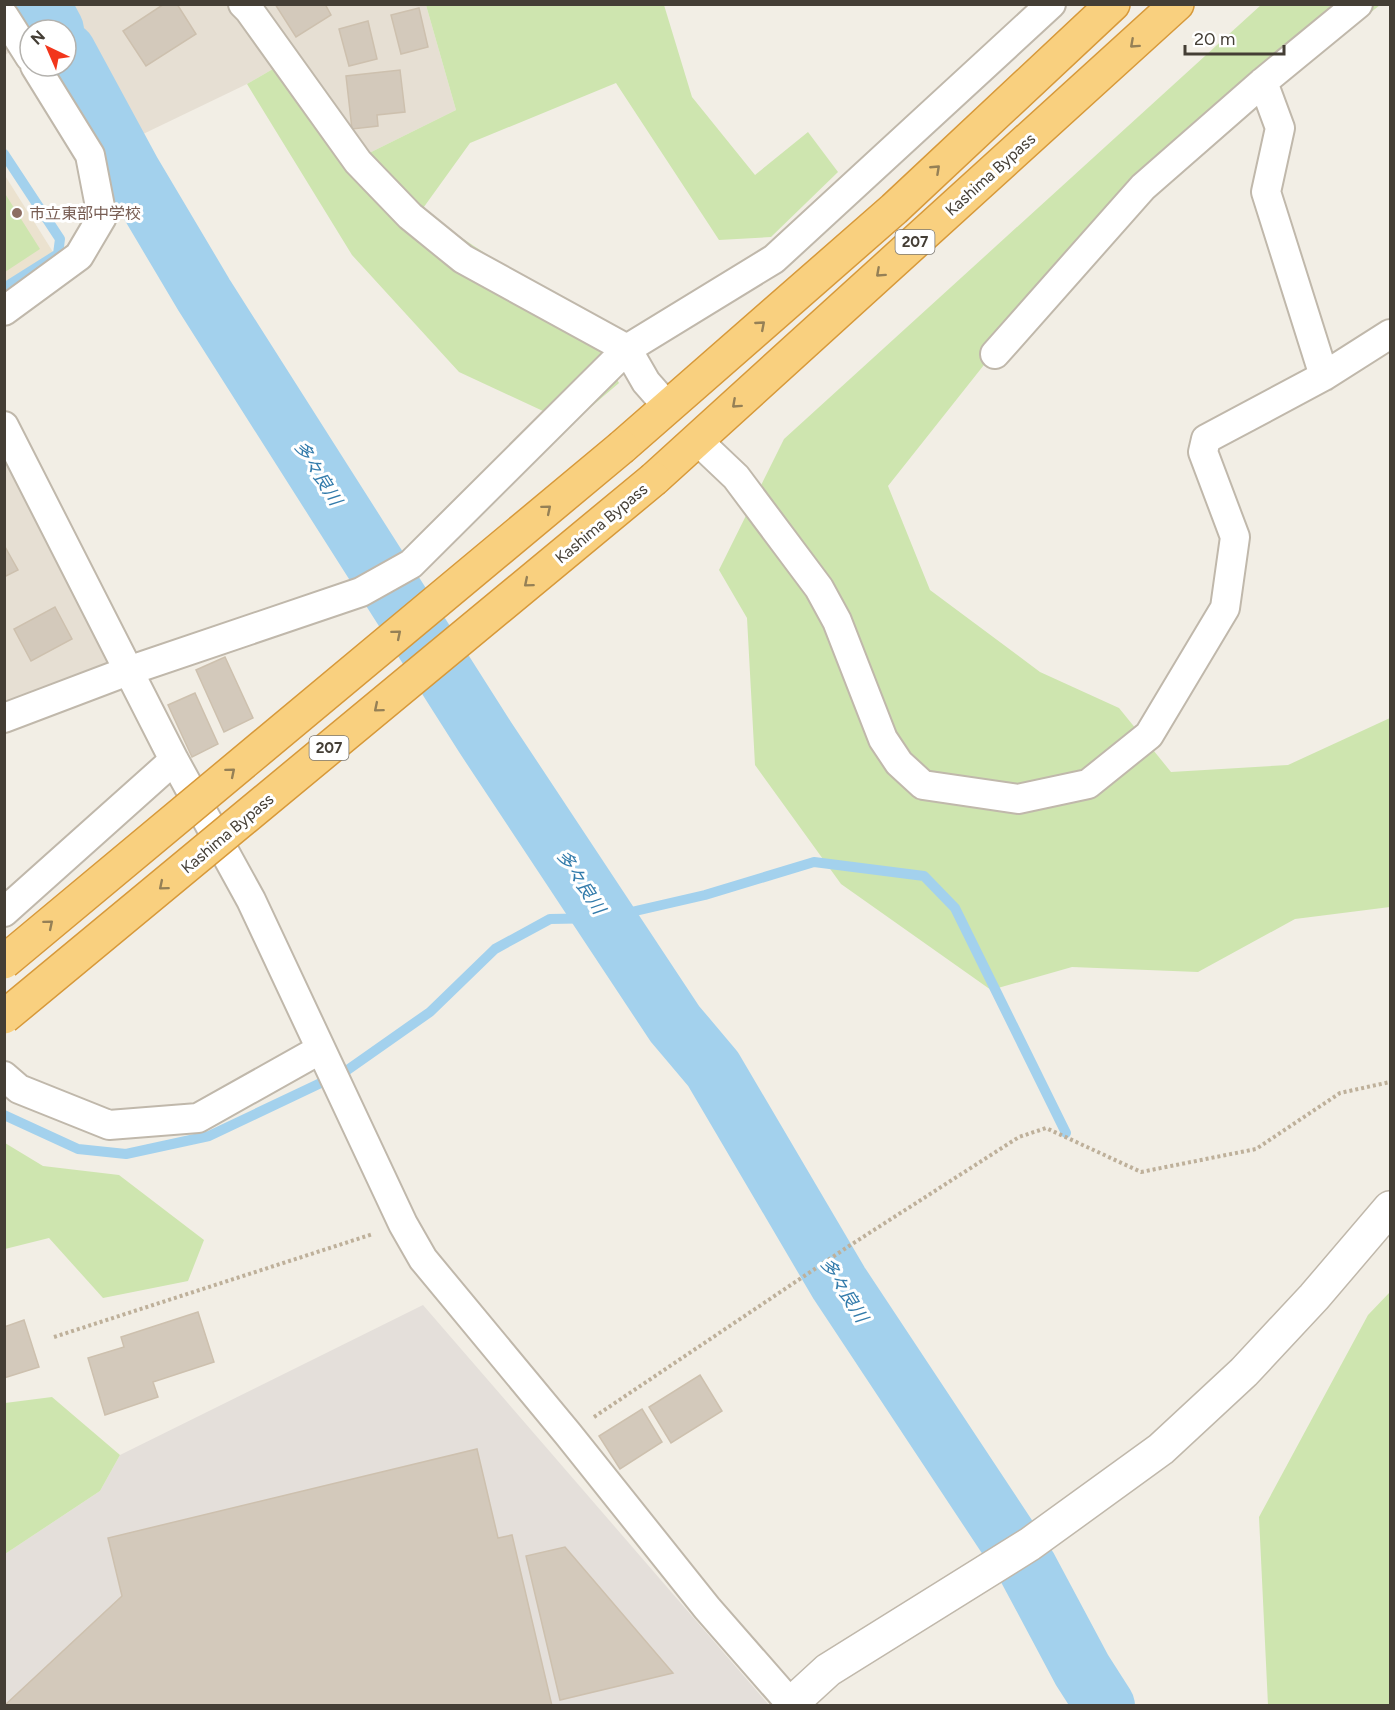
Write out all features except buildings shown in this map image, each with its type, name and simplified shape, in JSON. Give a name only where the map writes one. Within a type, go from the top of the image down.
[{"type":"highway","name":"207","points":[[4,962],[622,447],[894,208],[1113,4]]},
{"type":"highway","name":"Kashima Bypass","points":[[4,1017],[654,479],[1177,4]]},
{"type":"street","points":[[243,4],[358,162],[410,216],[463,259],[627,350],[646,382],[668,407]]},
{"type":"street","points":[[4,718],[128,671],[361,592],[411,564],[627,350],[774,260],[1052,4]]},
{"type":"street","points":[[994,354],[1143,187],[1263,82],[1358,4]]},
{"type":"street","points":[[4,16],[18,38]]},
{"type":"street","points":[[4,311],[79,256],[102,217],[90,154],[42,78]]},
{"type":"street","points":[[1263,82],[1280,128],[1266,192],[1324,376]]},
{"type":"street","points":[[697,440],[736,477],[819,588],[837,621],[883,739],[899,763],[923,785],[1018,799],[1088,784],[1149,735],[1225,608],[1235,537],[1203,452],[1206,439],[1324,376],[1390,334]]},
{"type":"street","points":[[4,426],[174,760],[251,900],[403,1224],[423,1259],[568,1434],[707,1608],[791,1705],[828,1670],[1030,1544],[1161,1449],[1244,1372],[1314,1297],[1390,1208]]},
{"type":"street","points":[[4,912],[174,760]]},
{"type":"street","points":[[4,1076],[19,1089],[109,1125],[198,1118],[321,1049]]},
{"type":"path","points":[[568,1434],[849,1246],[1019,1137],[1046,1128],[1141,1172],[1256,1149],[1340,1094],[1390,1082]]},
{"type":"path","points":[[54,1337],[403,1224]]},
{"type":"shaded area","points":[[5,5],[426,5],[456,110],[347,164],[278,66],[247,84],[139,136],[78,33],[78,18],[18,18],[18,47],[5,55]]},
{"type":"shaded area","name":"市立東部中学校","points":[[4,174],[53,252],[5,283],[4,283]]},
{"type":"shaded area","points":[[4,409],[141,675],[4,726]]},
{"type":"shaded area","points":[[423,1305],[769,1705],[5,1706],[5,1554],[100,1491],[120,1455]]},
{"type":"green space","points":[[426,5],[664,5],[692,97],[755,175],[808,132],[838,172],[771,237],[719,240],[616,83],[470,143],[421,211],[580,316],[619,383],[571,424],[459,372],[352,255],[247,84],[278,66],[347,164],[456,110]]},
{"type":"green space","points":[[1261,5],[1380,5],[1076,249],[888,486],[930,590],[1040,672],[1119,708],[1171,772],[1288,765],[1390,718],[1390,907],[1295,919],[1198,972],[1072,967],[991,990],[841,884],[755,765],[747,618],[719,570],[784,439]]},
{"type":"green space","points":[[4,192],[40,249],[5,272],[4,272]]},
{"type":"green space","points":[[5,1143],[43,1166],[119,1175],[204,1240],[188,1281],[103,1298],[49,1238],[5,1249]]},
{"type":"green space","points":[[1390,1292],[1390,1705],[1268,1705],[1259,1517],[1368,1315]]},
{"type":"green space","points":[[52,1397],[120,1455],[100,1491],[5,1554],[5,1403]]},
{"type":"waterway","name":"多々良川","points":[[40,4],[48,18]]},
{"type":"waterway","name":"多々良川","points":[[78,74],[131,172],[204,295],[485,737],[675,1024],[713,1069],[839,1283],[1027,1567],[1082,1670],[1105,1706]]},
{"type":"waterway","points":[[4,154],[60,239],[58,254],[4,288]]},
{"type":"waterway","points":[[4,1115],[78,1149],[126,1154],[209,1136],[346,1071],[430,1012],[495,949],[550,919],[605,918],[705,895],[814,862],[924,876],[955,908],[1066,1133]]},
{"type":"place","name":"市立東部中学校","points":[[17,213]]}]
